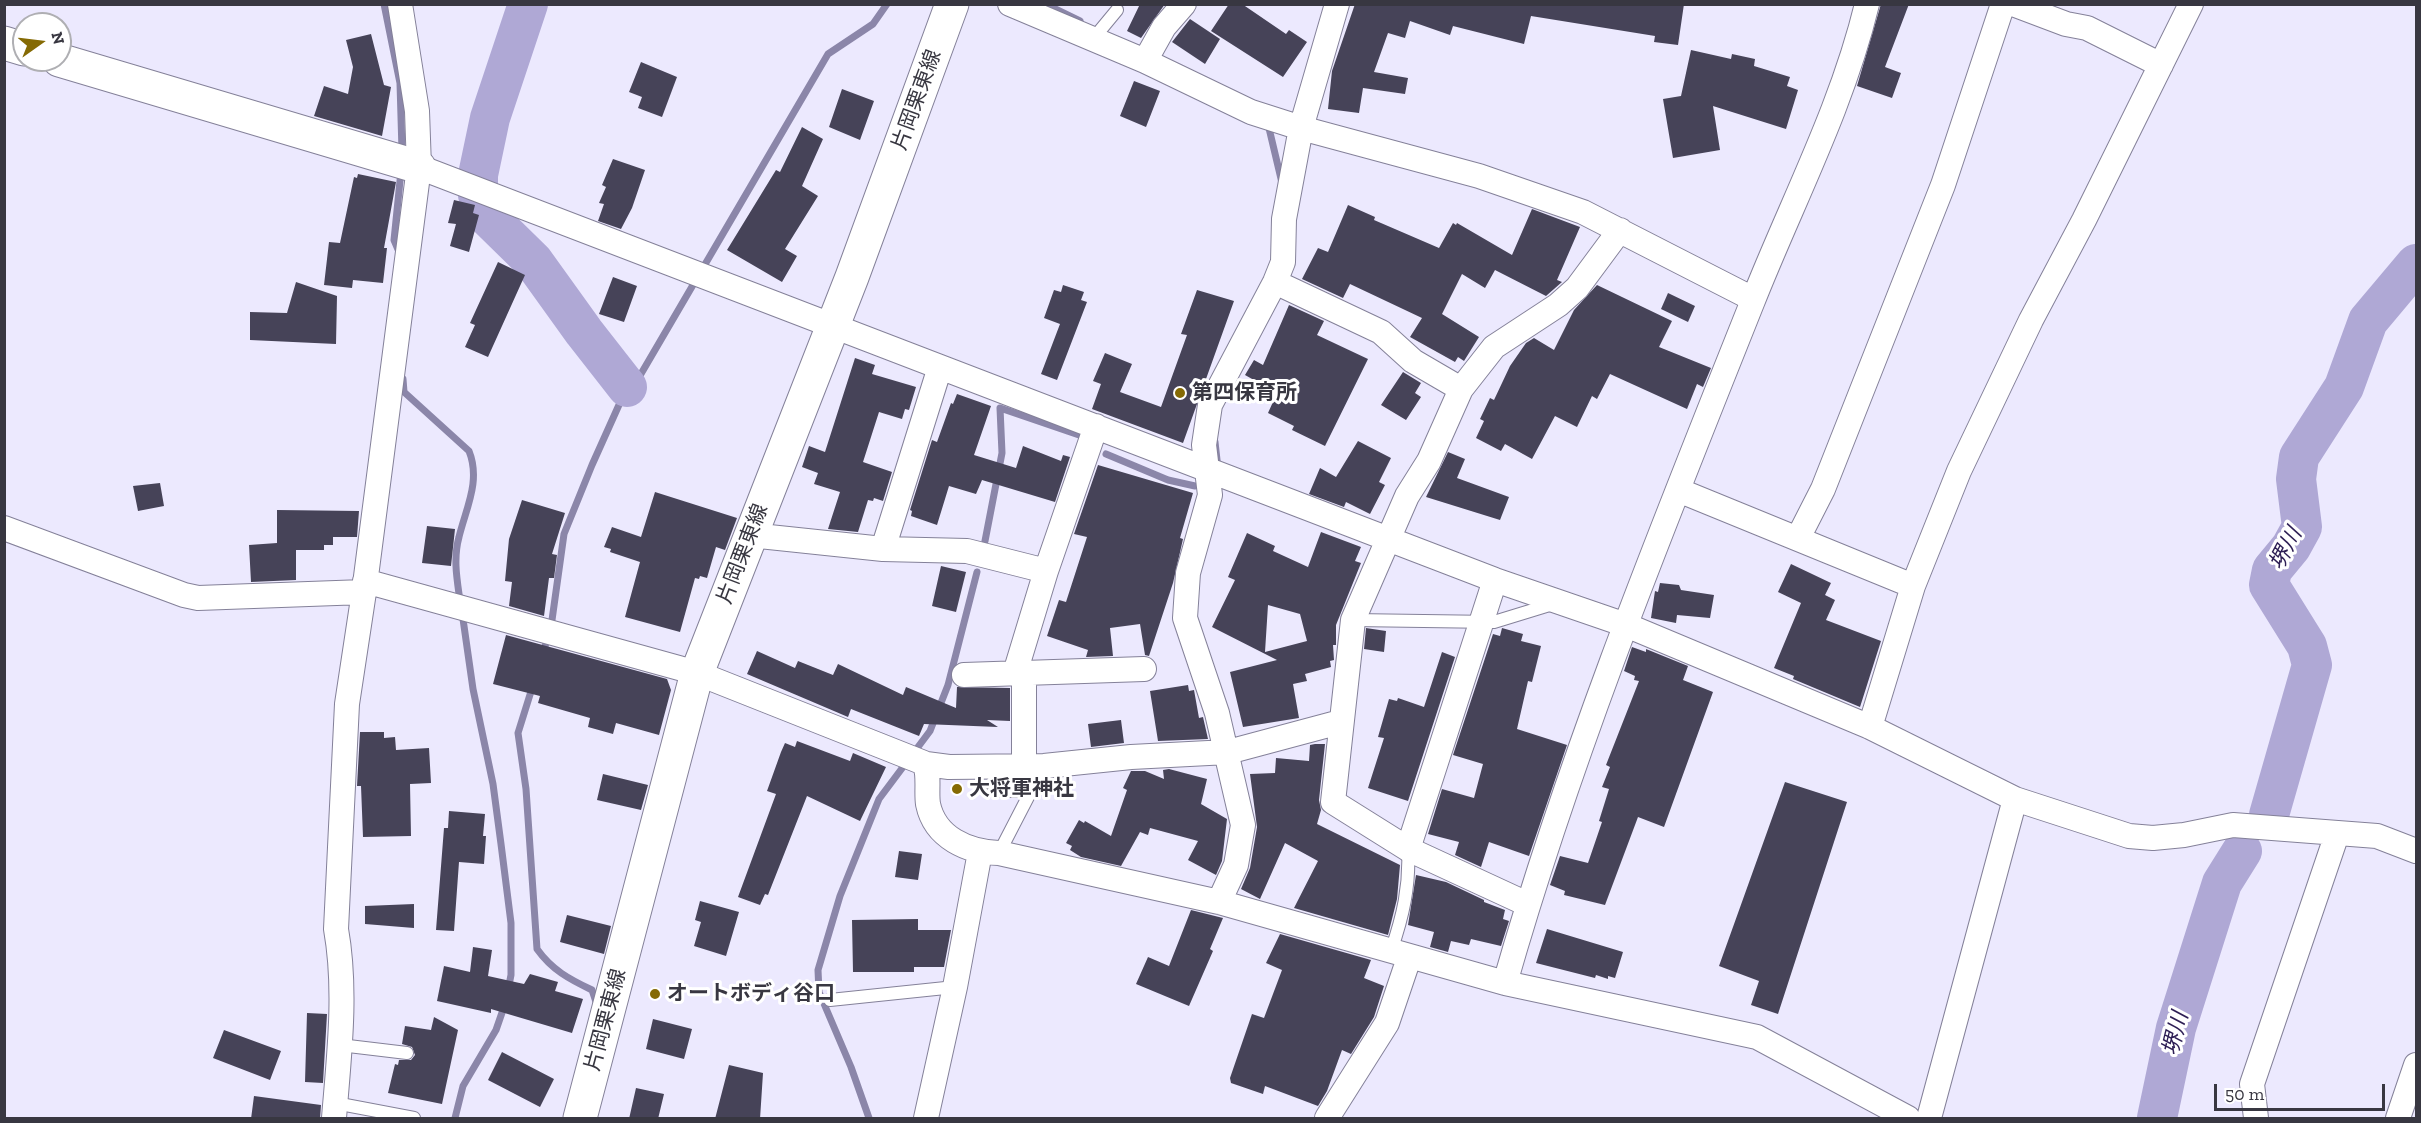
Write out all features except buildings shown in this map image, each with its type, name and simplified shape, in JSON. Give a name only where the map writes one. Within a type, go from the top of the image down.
[{"type":"main road","name":"片岡栗東線","points":[[580,1119],[697,673],[852,277],[952,4]]},
{"type":"main road","points":[[72,64],[419,167]]},
{"type":"street","points":[[335,1111],[340,1045],[340,952],[336,928],[347,704],[365,586],[419,167],[417,111],[400,4]]},
{"type":"street","points":[[1010,4],[1038,11],[1094,38],[1149,53],[1251,112],[1518,188],[1583,212],[1753,300]]},
{"type":"street","points":[[1149,53],[1184,4]]},
{"type":"street","points":[[1219,902],[1236,865],[1243,825],[1228,752],[1185,618],[1188,573],[1210,495],[1209,471],[1204,445],[1210,405],[1283,286],[1284,219],[1292,177],[1292,125],[1337,4]]},
{"type":"street","points":[[1505,983],[1527,904],[1626,625],[1753,300],[1820,142],[1861,29],[1867,4]]},
{"type":"street","points":[[1798,538],[1823,489],[1943,185],[2003,4]]},
{"type":"street","points":[[2013,4],[2066,24],[2087,28],[2161,65]]},
{"type":"street","points":[[1870,727],[1913,586],[1968,451],[2031,320],[2084,220],[2191,4]]},
{"type":"street","points":[[419,167],[1495,580],[1626,625],[1870,727],[2015,799],[2129,836],[2153,838],[2184,835],[2233,825],[2377,836],[2416,851]]},
{"type":"street","points":[[1527,904],[1408,849],[1333,802],[1353,620],[1407,496],[1429,461],[1461,389],[1494,347],[1558,305],[1577,288],[1620,230]]},
{"type":"street","points":[[1283,286],[1381,332],[1413,361],[1461,389]]},
{"type":"street","points":[[883,549],[940,367]]},
{"type":"street","points":[[1034,765],[1019,673],[1046,571],[1096,426]]},
{"type":"street","points":[[1678,490],[1913,586]]},
{"type":"street","points":[[4,528],[184,596],[198,598],[365,586],[697,673],[925,763],[950,767],[1034,765],[1228,752],[1340,722]]},
{"type":"street","points":[[750,535],[883,549],[967,550],[1046,571]]},
{"type":"street","points":[[1408,849],[1495,580]]},
{"type":"street","points":[[964,675],[1144,669]]},
{"type":"street","points":[[925,763],[928,805],[939,829],[958,844],[1219,902],[1505,983],[1757,1037],[1908,1119]]},
{"type":"street","points":[[1929,1119],[2015,799]]},
{"type":"street","points":[[2256,1119],[2252,1084],[2337,834]]},
{"type":"street","points":[[926,1119],[955,987],[989,852]]},
{"type":"street","points":[[1327,1119],[1387,1023],[1400,954]]},
{"type":"street","points":[[2398,1119],[2416,1065]]},
{"type":"lane","points":[[1094,38],[1114,14]]},
{"type":"lane","points":[[1353,620],[1494,622],[1560,602]]},
{"type":"lane","points":[[989,852],[1034,765]]},
{"type":"lane","points":[[1400,954],[1409,870],[1408,849]]},
{"type":"lane","points":[[830,1000],[955,987]]},
{"type":"lane","points":[[340,1045],[407,1053]]},
{"type":"lane","points":[[335,1111],[414,1119]]},
{"type":"waterway","points":[[384,4],[400,83],[402,151]]},
{"type":"waterway","points":[[528,4],[490,118],[478,175],[478,195],[483,212],[533,261],[627,387]]},
{"type":"waterway","points":[[543,654],[552,620],[564,534],[627,387],[638,379],[828,54],[873,24],[887,4]]},
{"type":"waterway","points":[[1045,4],[1080,21]]},
{"type":"waterway","points":[[1268,124],[1282,183]]},
{"type":"waterway","points":[[400,254],[394,240],[401,171]]},
{"type":"waterway","name":"堺川","points":[[2269,815],[2312,665],[2307,646],[2269,585],[2272,570],[2291,547],[2302,527],[2296,479],[2299,457],[2344,387],[2368,321],[2416,264]]},
{"type":"waterway","points":[[403,379],[404,392],[469,451],[472,462],[473,484],[456,553],[460,601]]},
{"type":"waterway","points":[[985,541],[1002,453],[1000,408],[1079,435]]},
{"type":"waterway","points":[[1215,442],[1218,469]]},
{"type":"waterway","points":[[1106,454],[1168,480],[1195,486]]},
{"type":"waterway","points":[[869,1118],[851,1067],[819,992],[818,970],[840,896],[879,799],[930,731],[948,685],[977,572]]},
{"type":"waterway","points":[[462,612],[473,689],[493,784],[511,923],[511,975],[508,990]]},
{"type":"waterway","points":[[533,685],[518,733],[526,789],[537,949],[562,973],[592,990],[596,1002]]},
{"type":"waterway","name":"堺川","points":[[2157,1118],[2176,1028],[2222,883],[2242,851]]},
{"type":"waterway","points":[[455,1118],[463,1086],[496,1030],[505,1004]]},
{"type":"place","name":"第四保育所","points":[[1180,393]]},
{"type":"place","name":"大将軍神社","points":[[957,789]]},
{"type":"place","name":"オートボディ谷口","points":[[655,994]]}]
